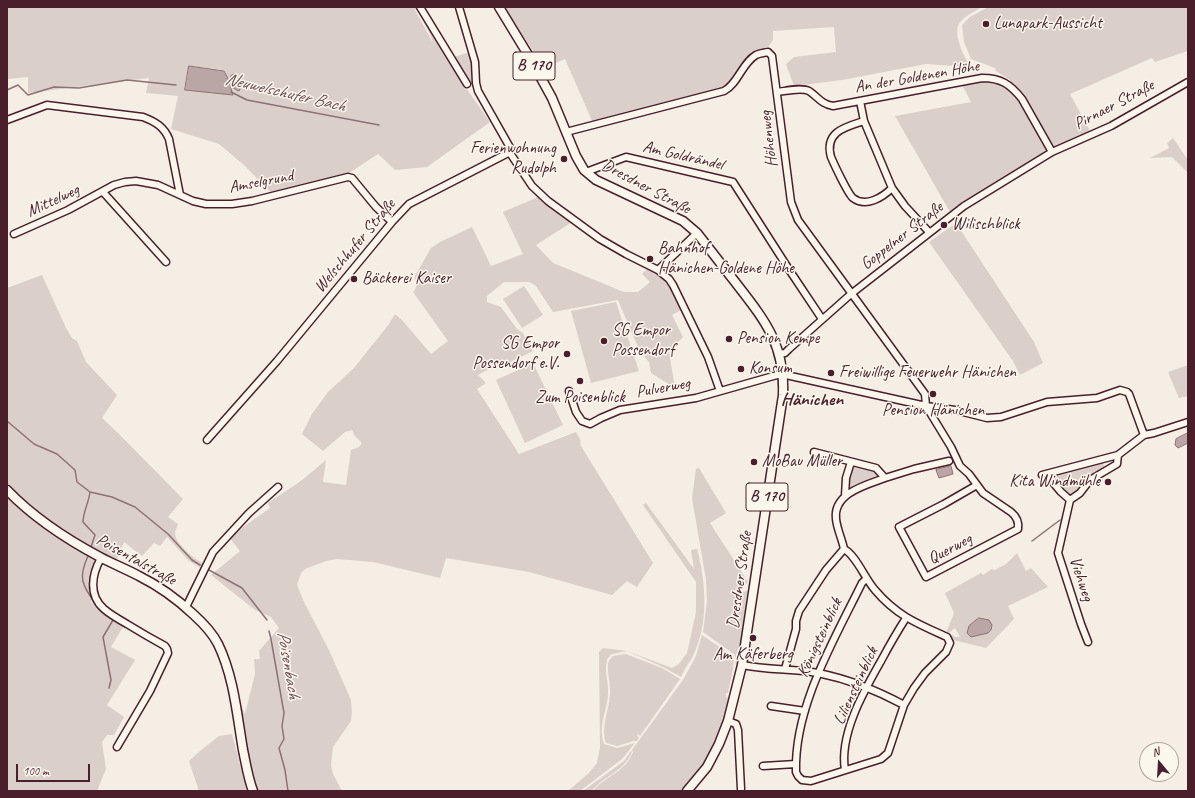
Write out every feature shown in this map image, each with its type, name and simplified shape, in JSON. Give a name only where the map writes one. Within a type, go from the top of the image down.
[{"type":"main road","name":"B 170","points":[[499,7],[552,98],[576,156],[586,172]]},
{"type":"main road","name":"Dresdner Straße","points":[[586,172],[596,180],[683,221],[697,233],[770,330],[779,354],[783,375],[783,395],[742,665],[728,721],[719,744],[707,766],[687,791]]},
{"type":"main road","name":"Poisentalstraße","points":[[7,490],[18,502],[32,513],[73,541],[101,558],[154,584],[186,607],[204,624],[218,644],[232,687],[248,776],[253,791]]},
{"type":"street","points":[[420,7],[467,84]]},
{"type":"street","points":[[459,7],[475,62],[478,91],[512,151],[510,152],[532,186],[548,201],[600,239],[658,270],[669,279],[674,285],[698,334],[710,361],[720,391]]},
{"type":"street","name":"Höhenweg","points":[[566,132],[724,91],[730,86],[751,58],[757,54],[768,52],[772,56],[778,92],[791,202],[794,212],[798,220],[851,294],[925,394],[926,406]]},
{"type":"street","name":"An der Goldenen Höhe","points":[[778,92],[808,91],[823,103],[833,106],[982,78],[992,78],[1001,81],[1016,91],[1022,98],[1052,152]]},
{"type":"street","name":"Pirnaer Straße","points":[[1052,152],[1106,128],[1188,82]]},
{"type":"street","points":[[860,101],[864,122],[892,188],[905,206],[929,232]]},
{"type":"street","points":[[7,120],[47,105],[143,117],[154,121],[166,132],[169,140],[180,195]]},
{"type":"street","points":[[864,122],[838,131],[830,142],[830,157],[852,198],[859,201],[870,201],[886,194],[892,188]]},
{"type":"street","name":"Welschhufer Straße","points":[[207,440],[286,349],[392,222],[409,204],[510,152]]},
{"type":"street","name":"Goppelner Straße","points":[[779,354],[785,353],[851,294],[964,206],[1052,152]]},
{"type":"street","name":"Am Goldrändel","points":[[586,172],[626,157],[733,182],[822,319]]},
{"type":"street","name":"Amselgrund","points":[[180,195],[206,204],[232,204],[252,201],[348,176],[352,178],[376,207],[392,222]]},
{"type":"street","name":"Mittelweg","points":[[14,234],[68,210],[120,183],[136,182],[158,185],[180,195]]},
{"type":"street","name":"Mittelweg","points":[[103,192],[166,262]]},
{"type":"street","points":[[658,270],[697,233]]},
{"type":"street","points":[[783,375],[926,406],[955,410],[987,418],[1001,417],[1047,402],[1097,398],[1120,390],[1129,394],[1144,435]]},
{"type":"street","name":"Pulverweg","points":[[569,391],[576,412],[582,421],[590,424],[620,410],[688,399],[767,377],[783,375]]},
{"type":"street","name":"Querweg","points":[[926,406],[951,447],[960,466],[969,474],[983,493],[1014,514],[1018,523],[1018,529],[926,577],[899,527],[977,485]]},
{"type":"street","points":[[1118,455],[1117,464],[1090,480],[1080,493],[1070,500],[1044,474],[1118,455],[1144,435],[1188,422]]},
{"type":"street","points":[[814,452],[876,468],[885,478]]},
{"type":"street","points":[[763,766],[796,764],[798,776],[806,782],[881,759],[888,753],[904,705],[925,673],[946,652],[950,643],[947,637],[924,628],[906,618],[876,591],[866,579],[854,558],[844,549],[836,518],[836,509],[845,496],[885,478],[914,469],[949,461]]},
{"type":"street","points":[[845,496],[846,478],[851,462]]},
{"type":"street","points":[[186,607],[213,552],[248,513],[278,488]]},
{"type":"street","name":"Viehweg","points":[[1070,500],[1058,553],[1088,642]]},
{"type":"street","points":[[785,669],[796,629],[796,620],[799,611],[826,570],[844,549]]},
{"type":"street","points":[[101,558],[93,578],[93,590],[97,601],[111,614],[165,646],[168,653],[150,691],[117,747]]},
{"type":"street","name":"Königsteinblick","points":[[796,764],[800,731],[805,711],[819,674],[862,583],[866,579]]},
{"type":"street","name":"Liliensteinblick","points":[[845,770],[844,764],[848,732],[855,714],[866,689],[906,618]]},
{"type":"street","points":[[742,665],[819,674],[852,683],[885,695],[904,705]]},
{"type":"street","points":[[771,706],[805,711]]},
{"type":"street","points":[[728,721],[736,724],[738,730],[740,789]]},
{"type":"shaded area","points":[[7,7],[417,7],[415,10],[433,43],[420,10],[454,57],[470,52],[473,83],[466,88],[490,122],[427,167],[395,170],[378,154],[349,173],[272,194],[244,165],[219,144],[171,129],[178,96],[146,93],[149,78],[28,93],[28,77],[7,79]],"holes":[[[189,66],[224,70],[233,94],[185,90]]]},
{"type":"shaded area","points":[[504,7],[982,7],[969,14],[959,24],[957,34],[960,46],[972,67],[926,64],[842,80],[794,86],[786,64],[794,57],[836,52],[834,27],[773,31],[773,40],[766,50],[757,53],[724,90],[593,123],[565,59],[553,64],[535,54]]},
{"type":"shaded area","points":[[988,7],[1188,7],[1188,51],[1155,62],[1152,58],[1070,94],[1090,131],[1051,149],[1010,80],[996,71],[995,68],[971,59],[964,42],[962,25],[970,17]]},
{"type":"shaded area","points":[[189,66],[224,71],[233,95],[185,90]]},
{"type":"shaded area","points":[[236,74],[240,90],[238,91],[231,86],[231,76]]},
{"type":"shaded area","points":[[982,80],[999,83],[1015,93],[1026,108],[1049,151],[950,212],[895,116],[971,102],[962,85]]},
{"type":"shaded area","points":[[1173,138],[1188,160],[1188,173],[1172,157],[1150,158],[1169,148],[1167,143]]},
{"type":"shaded area","points":[[538,197],[572,222],[536,245],[553,263],[624,292],[638,292],[650,282],[642,274],[648,268],[662,276],[670,285],[683,309],[672,315],[683,337],[669,352],[675,388],[651,373],[649,362],[640,352],[618,300],[553,312],[536,286],[529,282],[504,282],[487,296],[487,302],[501,307],[517,329],[523,333],[533,351],[496,369],[489,369],[478,375],[486,383],[477,389],[519,454],[576,432],[580,439],[581,446],[653,563],[637,587],[627,581],[612,595],[529,572],[446,558],[440,578],[373,562],[337,559],[326,561],[305,569],[301,573],[297,585],[305,604],[329,650],[351,700],[351,721],[333,747],[331,765],[333,774],[342,791],[256,791],[250,774],[237,697],[245,714],[255,674],[254,659],[260,659],[259,651],[279,628],[271,617],[255,610],[211,575],[240,551],[229,537],[270,508],[268,503],[301,481],[326,460],[323,482],[346,485],[351,450],[359,447],[362,443],[355,436],[352,430],[345,432],[323,451],[302,434],[312,414],[328,392],[354,368],[389,324],[395,314],[431,354],[448,341],[413,292],[416,288],[415,276],[431,248],[440,242],[472,227],[491,266],[523,254],[503,212]]},
{"type":"shaded area","points":[[956,223],[1034,342],[1043,363],[1020,375],[1013,361],[929,242]]},
{"type":"shaded area","points":[[42,275],[66,328],[72,338],[77,341],[86,362],[117,395],[102,418],[183,499],[168,517],[178,524],[175,534],[179,543],[191,555],[204,564],[202,569],[189,561],[167,537],[160,546],[154,543],[142,556],[124,542],[116,562],[44,519],[7,486],[7,288]]},
{"type":"shaded area","points":[[524,286],[543,315],[522,328],[503,299]]},
{"type":"shaded area","name":"SG Empor Possendorf","points":[[616,302],[639,371],[591,383],[571,311]]},
{"type":"shaded area","points":[[533,363],[563,425],[525,443],[496,380]]},
{"type":"shaded area","points":[[1188,365],[1188,396],[1179,398],[1168,372]]},
{"type":"shaded area","points":[[1188,433],[1188,443],[1178,448],[1175,445],[1176,439]]},
{"type":"shaded area","points":[[1102,461],[1105,468],[1090,475],[1078,491],[1072,495],[1067,494],[1052,477],[1054,475]]},
{"type":"shaded area","points":[[854,465],[878,471],[878,478],[852,489],[848,486],[848,480]]},
{"type":"shaded area","points":[[951,466],[953,474],[939,478],[936,470]]},
{"type":"shaded area","points":[[699,468],[726,513],[710,523],[748,582],[741,590],[744,592],[748,590],[750,593],[736,669],[735,655],[703,632],[707,601],[706,580],[692,498],[696,469]]},
{"type":"shaded area","points":[[7,493],[98,559],[91,577],[91,602],[99,611],[123,627],[111,647],[135,660],[107,705],[124,717],[114,735],[107,735],[102,742],[106,769],[97,791],[7,791]]},
{"type":"shaded area","points":[[646,503],[694,569],[691,550],[697,549],[704,589],[704,617],[698,643],[693,656],[681,677],[663,667],[627,651],[672,668],[679,664],[687,653],[696,612],[696,582],[643,505]]},
{"type":"shaded area","points":[[1017,553],[1026,571],[1031,568],[1048,587],[1008,606],[1014,619],[986,648],[953,640],[950,637],[952,635],[955,637],[960,637],[955,628],[949,633],[946,633],[954,613],[945,593],[981,573],[983,575],[992,569],[995,570],[1006,564]]},
{"type":"shaded area","points":[[979,618],[989,620],[992,625],[991,630],[988,633],[971,637],[967,633],[969,626]]},
{"type":"shaded area","points":[[702,635],[734,657],[728,693],[726,693],[726,697],[729,698],[727,713],[720,733],[703,767],[696,777],[681,791],[593,791],[603,781],[625,765],[633,752],[632,750],[683,680],[696,656]]},
{"type":"shaded area","points":[[603,648],[627,651],[612,654],[607,660],[606,668],[608,696],[602,723],[602,737],[604,744],[617,748],[635,743],[622,759],[580,791],[568,791],[589,773],[597,763],[600,747],[599,652]]},
{"type":"shaded area","points":[[626,654],[662,668],[680,679],[640,736],[638,734],[637,735],[639,738],[637,741],[617,746],[606,743],[604,736],[610,696],[608,664],[609,660],[613,656]]},
{"type":"shaded area","points":[[232,734],[247,791],[199,791],[189,761],[219,736]]},
{"type":"shaded area","points":[[631,751],[632,752],[624,765],[602,781],[592,791],[583,791],[624,761]]},
{"type":"waterway","name":"Neuwelschufer Bach","points":[[7,90],[18,85],[28,95],[54,87],[79,88],[127,80],[176,85]]},
{"type":"waterway","name":"Neuwelschufer Bach","points":[[231,92],[247,100],[379,125]]},
{"type":"waterway","name":"Poisenbach","points":[[7,421],[34,444],[57,454],[75,470],[77,482],[90,492],[112,497],[135,507],[168,534],[192,560],[200,565]]},
{"type":"waterway","points":[[90,492],[83,522],[95,535],[91,547]]},
{"type":"waterway","points":[[1032,541],[1060,520]]},
{"type":"waterway","points":[[89,554],[82,574],[84,586],[96,604]]},
{"type":"waterway","name":"Poisenbach","points":[[209,570],[242,588],[267,620]]},
{"type":"waterway","points":[[109,616],[113,620],[103,637],[111,680],[109,688]]},
{"type":"waterway","name":"Poisenbach","points":[[269,631],[284,713],[282,726],[284,739],[279,748],[285,770],[288,791]]},
{"type":"place","name":"Lunapark-Aussicht","points":[[986,24]]},
{"type":"place","name":"Ferienwohnung Rudolph","points":[[564,159]]},
{"type":"place","name":"Wilischblick","points":[[944,225]]},
{"type":"place","name":"Bahnhof Hänichen-Goldene Höhe","points":[[650,259]]},
{"type":"place","name":"Bäckerei Kaiser","points":[[354,279]]},
{"type":"place","name":"Pension Kempe","points":[[729,339]]},
{"type":"place","name":"SG Empor Possendorf","points":[[604,341]]},
{"type":"place","name":"SG Empor Possendorf e.V.","points":[[567,354]]},
{"type":"place","name":"Konsum","points":[[741,369]]},
{"type":"place","name":"Freiwillige Feuerwehr Hänichen","points":[[831,373]]},
{"type":"place","name":"Zum Poisenblick","points":[[580,381]]},
{"type":"place","name":"Pension Hänichen","points":[[933,394]]},
{"type":"place","name":"MoBau Müller","points":[[754,462]]},
{"type":"place","name":"Kita Windmühle","points":[[1108,482]]},
{"type":"place","name":"Am Käferberg","points":[[753,638]]},
{"type":"district","name":"Hänichen","points":[[812,400]]}]
